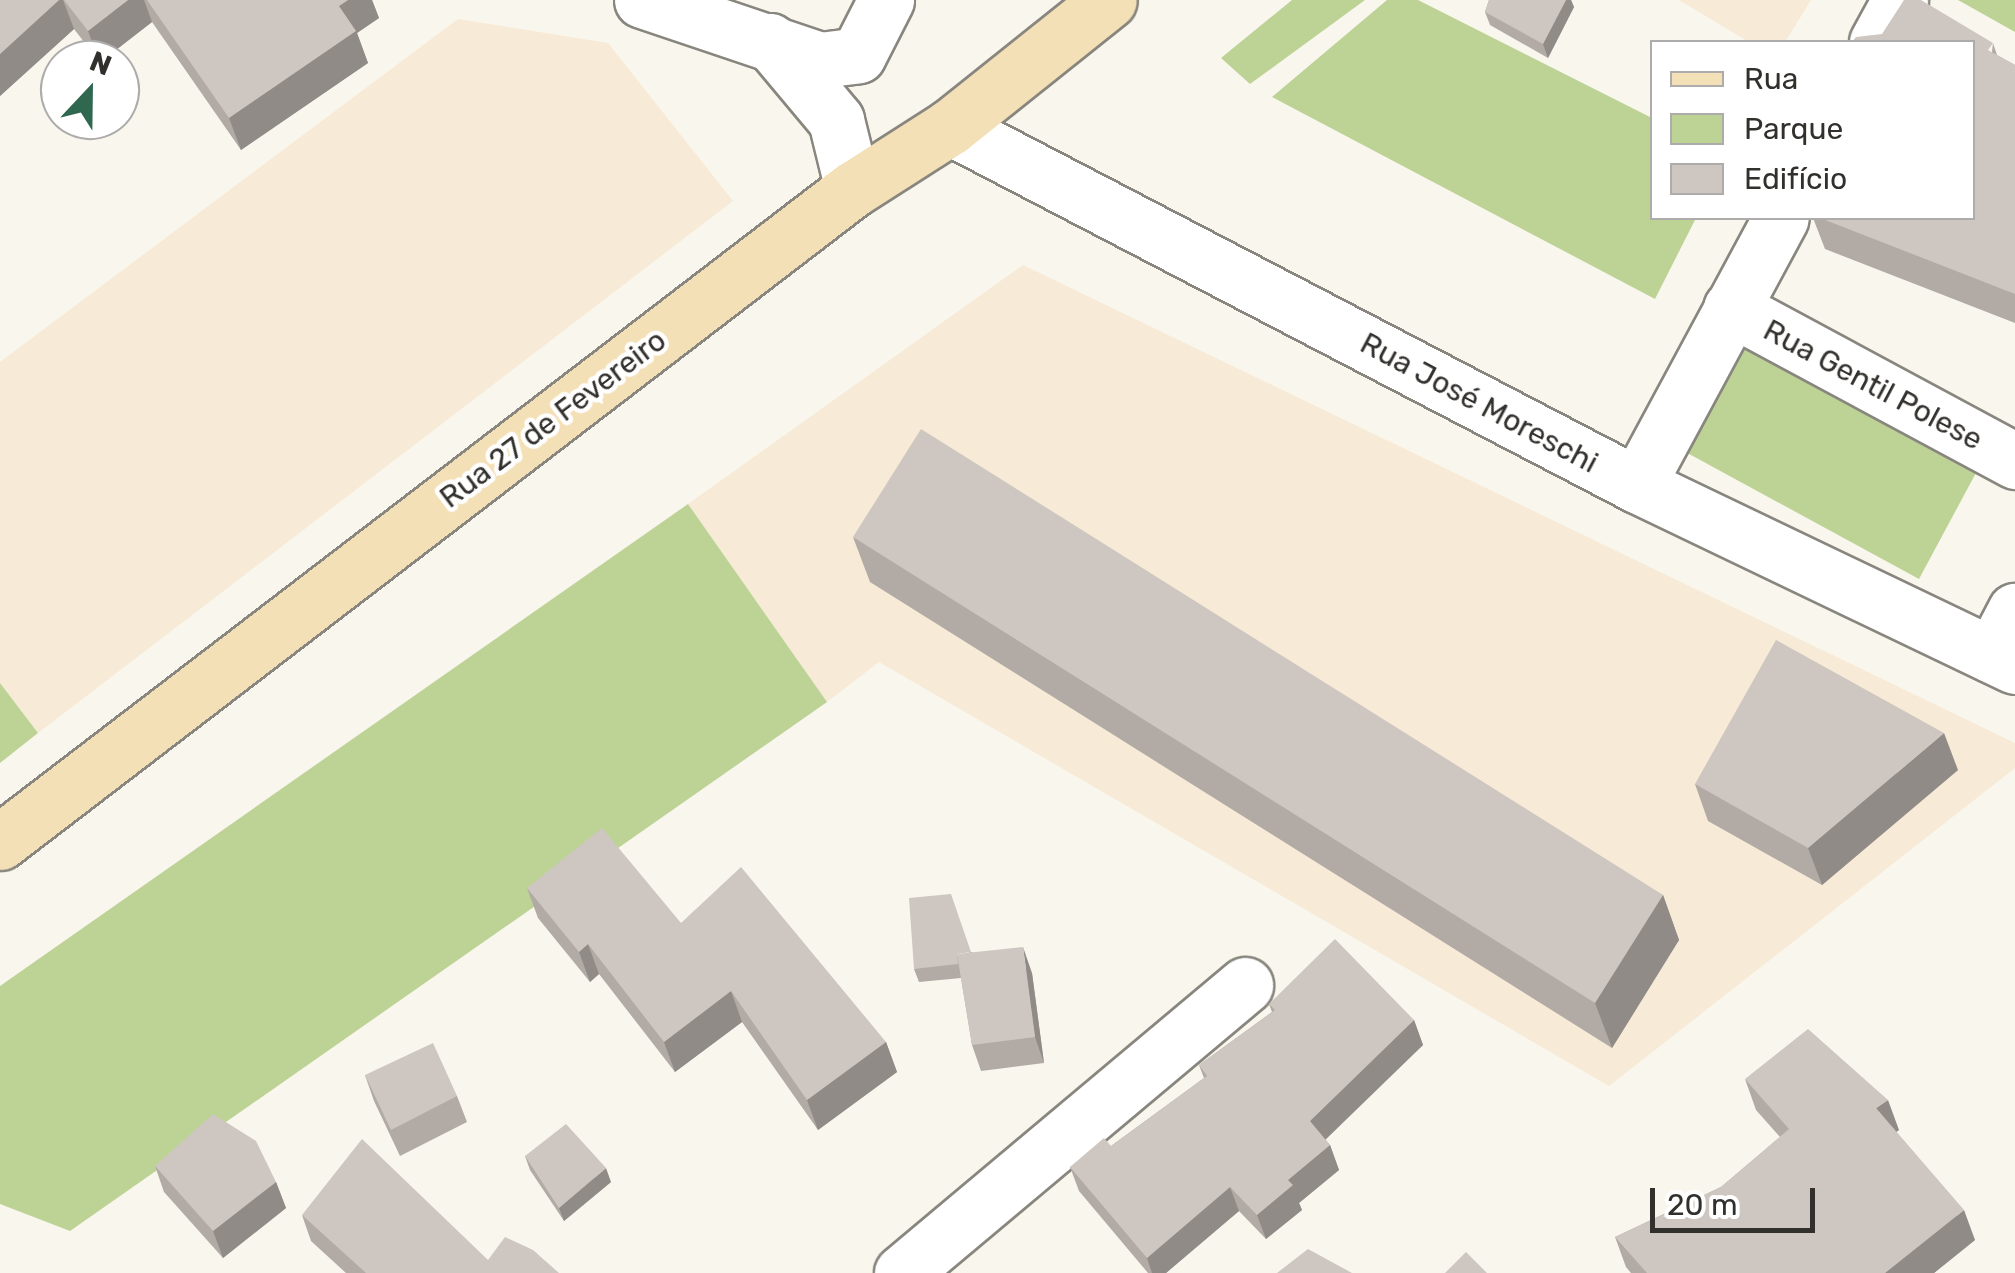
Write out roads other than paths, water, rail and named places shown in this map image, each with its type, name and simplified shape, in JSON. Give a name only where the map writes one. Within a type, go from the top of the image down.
[{"type":"main road","name":"Rua 27 de Fevereiro","points":[[0,842],[852,189],[950,127],[1108,0]]},
{"type":"street","points":[[642,0],[820,60],[858,55],[886,0]]},
{"type":"street","points":[[1878,40],[1900,0]]},
{"type":"street","points":[[770,42],[836,120],[852,189]]},
{"type":"street","name":"Rua José Moreschi","points":[[950,127],[1637,485],[2007,644]]},
{"type":"street","points":[[1637,485],[1780,220]]},
{"type":"street","name":"Rua Gentil Polese","points":[[1731,308],[2015,461]]},
{"type":"street","points":[[902,1273],[1245,985]]}]
